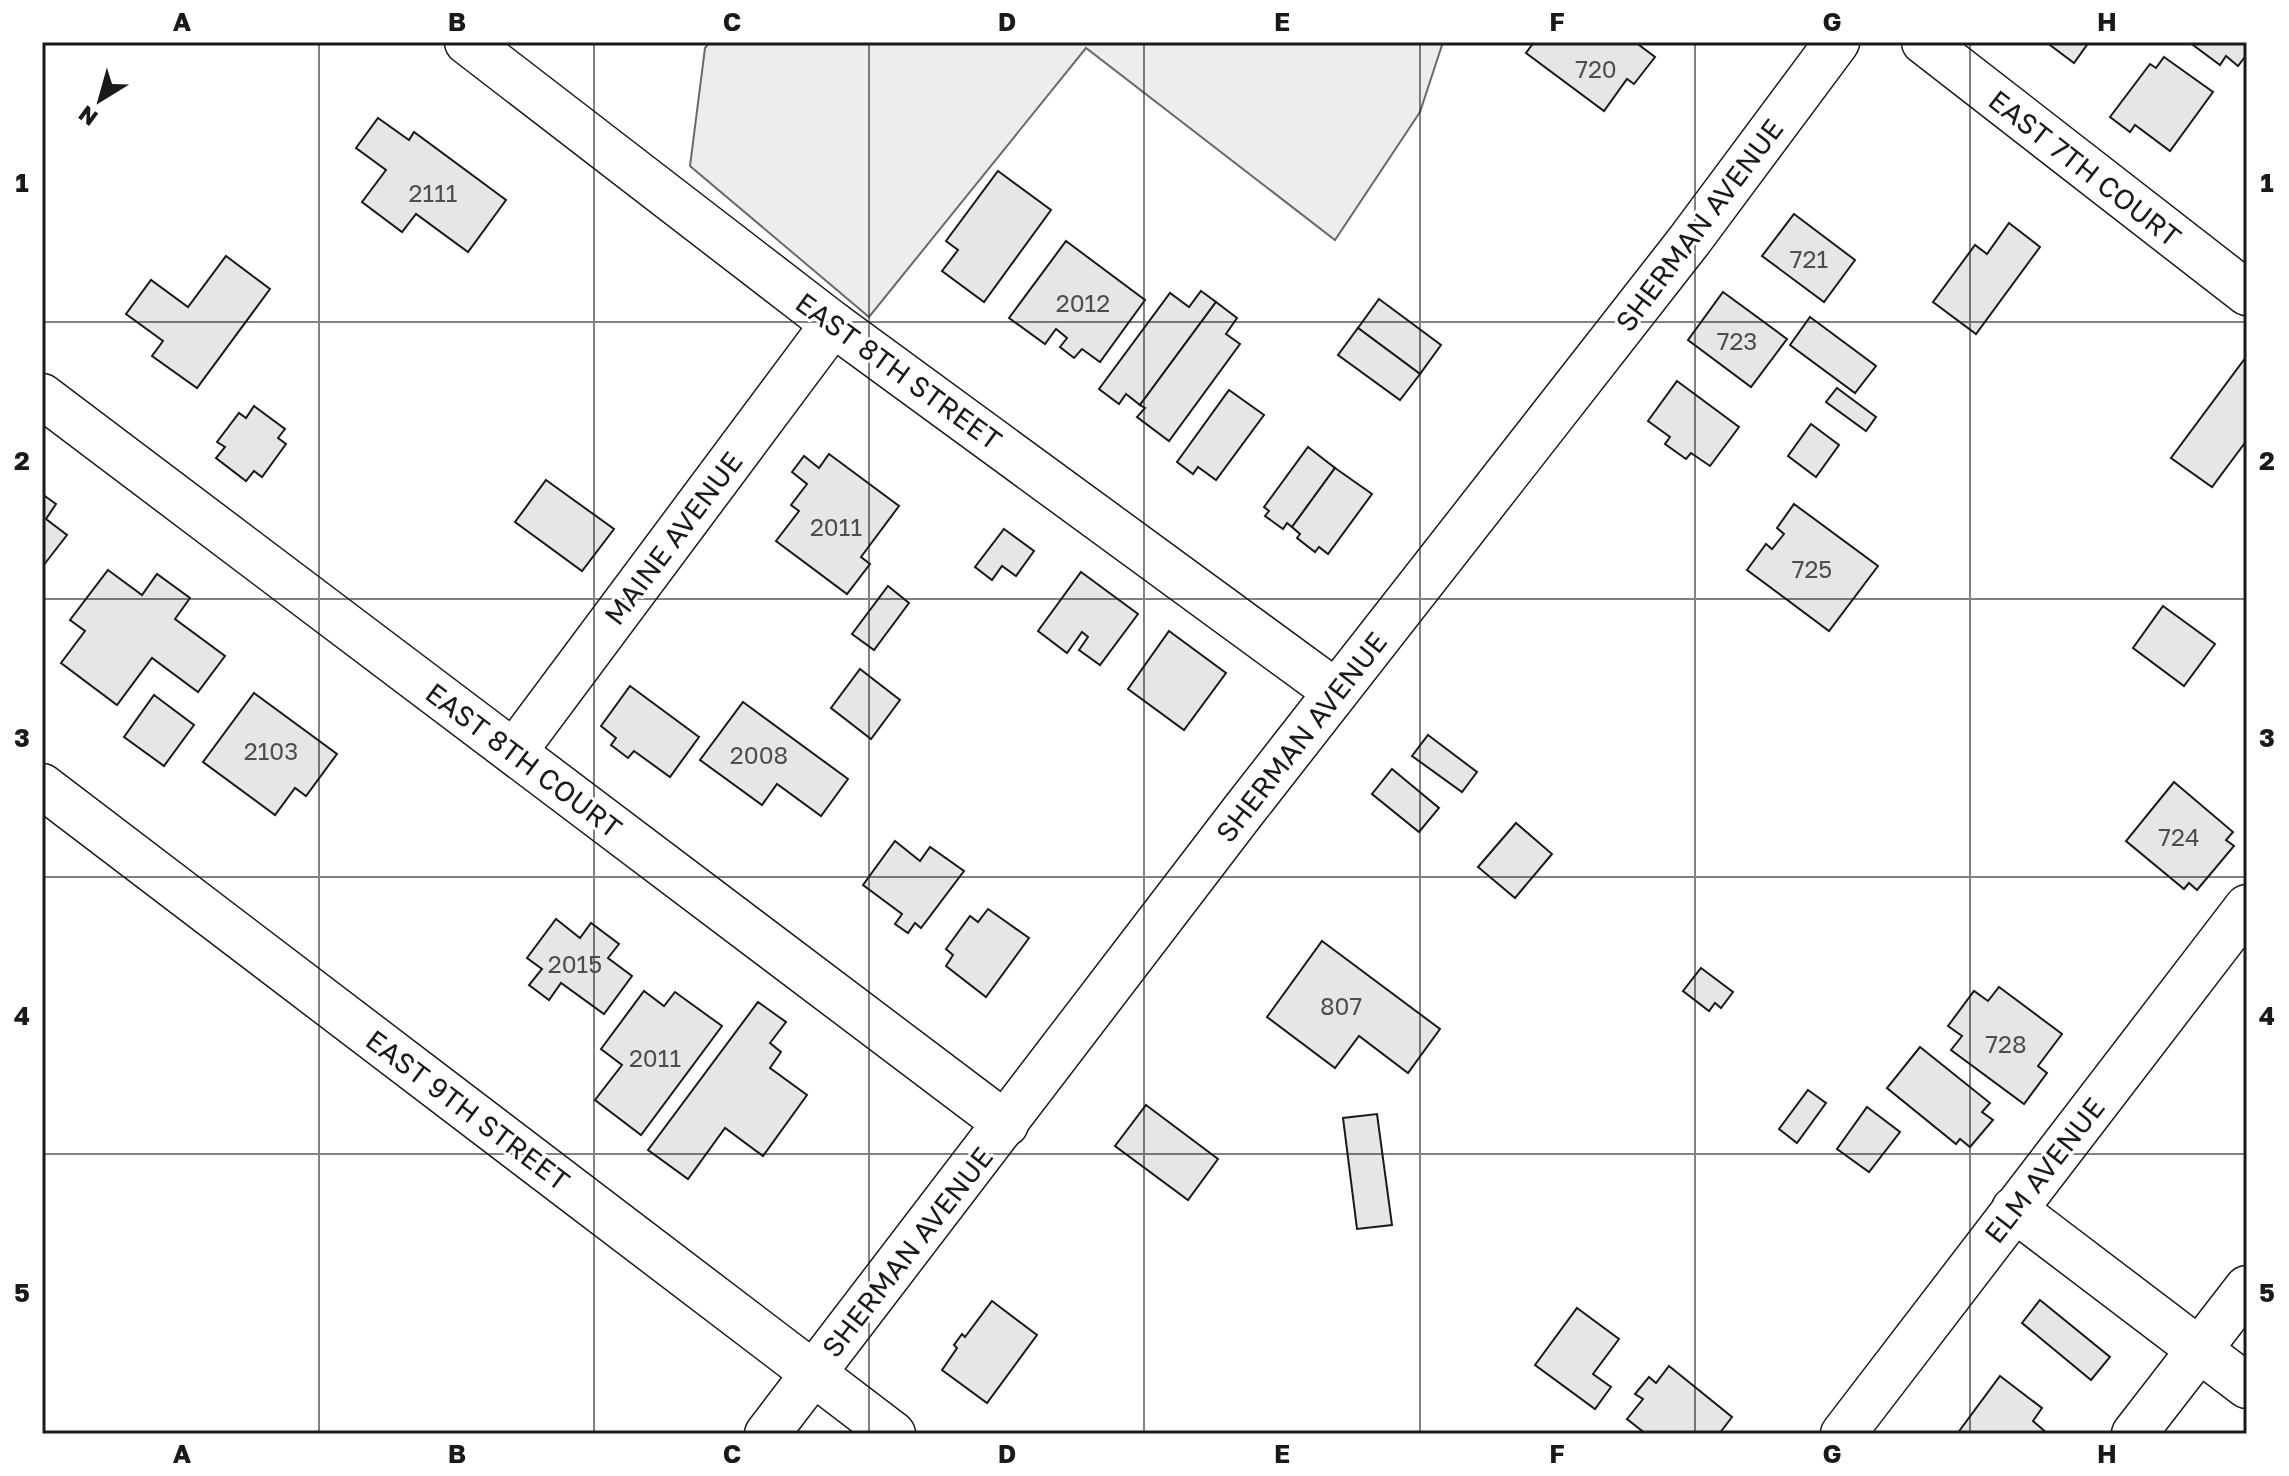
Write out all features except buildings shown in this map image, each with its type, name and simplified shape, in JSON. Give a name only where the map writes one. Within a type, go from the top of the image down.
[{"type":"street","name":"EAST 8TH STREET","points":[[467,42],[833,324],[1336,692]]},
{"type":"street","name":"SHERMAN AVENUE","points":[[767,1434],[1336,692],[1689,241],[1837,42]]},
{"type":"street","name":"EAST 7TH COURT","points":[[1924,42],[2247,293]]},
{"type":"street","name":"MAINE AVENUE","points":[[514,752],[833,324]]},
{"type":"street","name":"EAST 8TH COURT","points":[[42,396],[1006,1124]]},
{"type":"street","name":"EAST 9TH STREET","points":[[42,786],[893,1434]]},
{"type":"street","name":"ELM AVENUE","points":[[1843,1434],[2247,907]]},
{"type":"street","points":[[2014,1209],[2247,1386]]},
{"type":"street","points":[[2134,1434],[2247,1288]]},
{"type":"shaded area","points":[[710,42],[1443,42],[1420,112],[1335,240],[1086,48],[869,317],[690,166],[705,48]]}]
